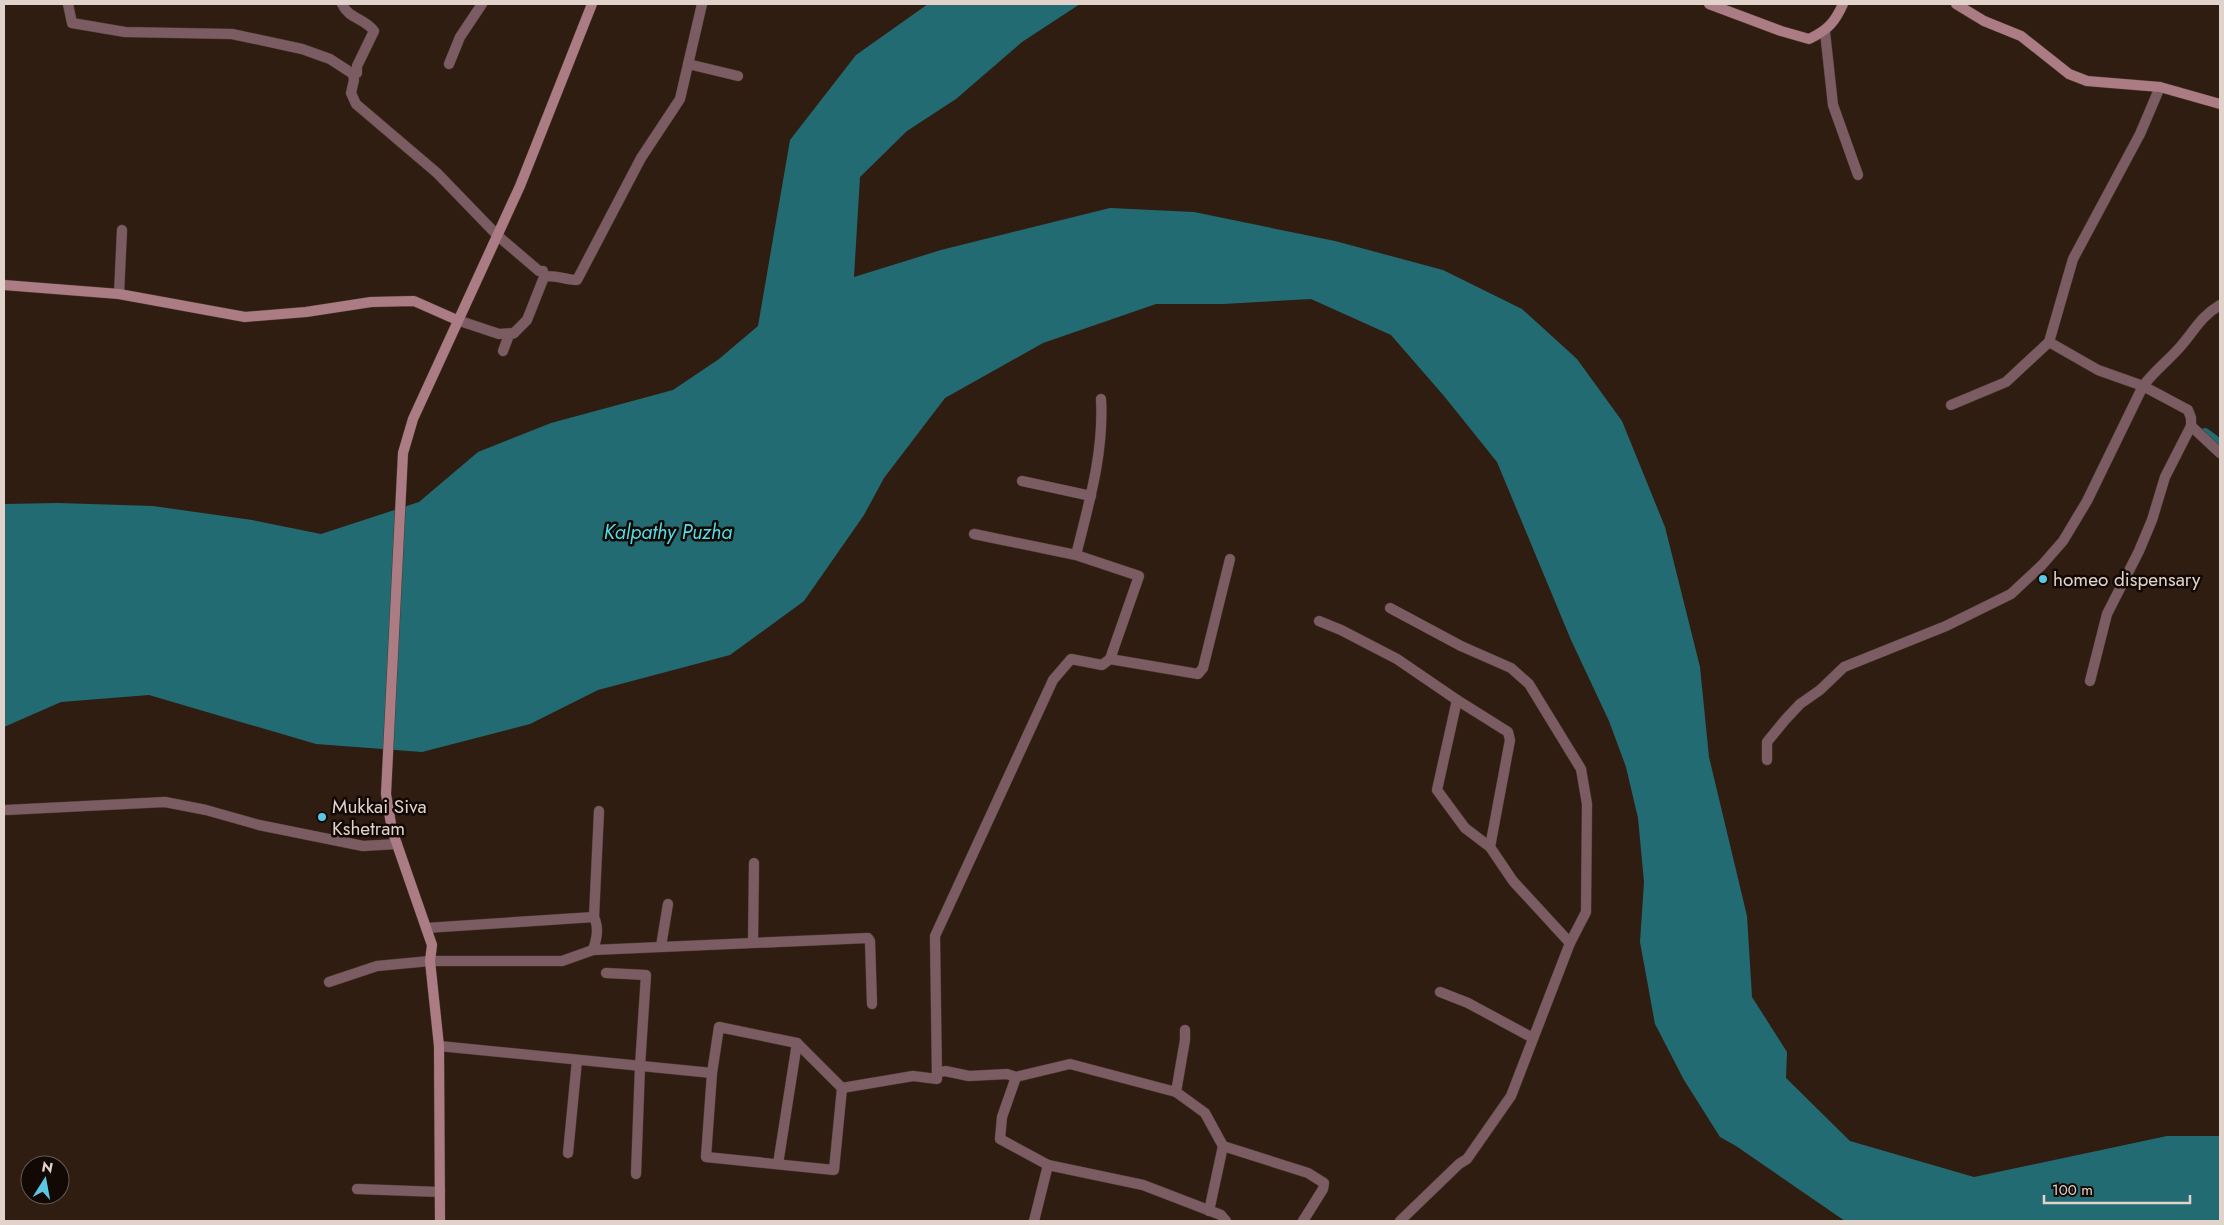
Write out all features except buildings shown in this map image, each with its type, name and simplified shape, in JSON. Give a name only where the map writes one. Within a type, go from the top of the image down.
[{"type":"main road","points":[[440,1221],[440,1046],[430,961],[432,944],[397,844],[386,794],[403,453],[412,419],[520,186],[592,4]]},
{"type":"main road","points":[[1709,4],[1781,31],[1810,39],[1825,32],[1838,15],[1843,4]]},
{"type":"main road","points":[[1956,4],[1984,21],[2021,36],[2068,74],[2087,81],[2106,84],[2160,87],[2220,104]]},
{"type":"main road","points":[[4,285],[119,294],[245,317],[306,312],[371,302],[414,301],[457,320]]},
{"type":"street","points":[[68,4],[72,23],[83,26],[125,32],[232,34],[302,49],[330,59],[353,74],[354,80],[351,93],[356,104],[437,173],[498,236],[539,270],[543,271]]},
{"type":"street","points":[[342,4],[346,12],[369,25],[374,31],[357,66],[357,73]]},
{"type":"street","points":[[449,64],[460,36],[482,4]]},
{"type":"street","points":[[503,351],[509,335],[514,333],[527,320],[544,277],[551,275],[569,280],[577,280],[641,158],[680,99],[702,4]]},
{"type":"street","points":[[1825,32],[1833,105],[1858,175]]},
{"type":"street","points":[[688,64],[738,76]]},
{"type":"street","points":[[1951,405],[2006,382],[2049,342],[2073,259],[2140,134],[2160,87]]},
{"type":"street","points":[[119,294],[122,230]]},
{"type":"street","points":[[1767,760],[1767,742],[1779,727],[1800,704],[1820,690],[1844,667],[1946,626],[2011,594],[2042,565],[2063,541],[2087,501],[2143,386],[2156,369],[2180,347],[2206,314],[2220,305]]},
{"type":"street","points":[[457,320],[499,334],[514,333]]},
{"type":"street","points":[[2049,342],[2098,370],[2143,386],[2188,410],[2191,418],[2191,426],[2165,477],[2152,520],[2139,551],[2107,614],[2090,681]]},
{"type":"street","points":[[1076,554],[1101,448],[1101,399]]},
{"type":"street","points":[[2191,426],[2220,452]]},
{"type":"street","points":[[1022,481],[1091,496]]},
{"type":"street","points":[[842,1088],[913,1076],[938,1079],[935,936],[1053,680],[1071,659],[1102,666],[1110,658],[1139,576],[1076,554],[974,534]]},
{"type":"street","points":[[1110,658],[1198,674],[1203,668],[1230,559]]},
{"type":"street","points":[[1390,608],[1462,646],[1511,668],[1529,684],[1581,769],[1587,804],[1586,912],[1570,943],[1511,1096],[1467,1159],[1458,1164],[1400,1221]]},
{"type":"street","points":[[1319,621],[1342,630],[1397,659],[1508,732],[1510,740],[1490,847]]},
{"type":"street","points":[[1457,700],[1437,790],[1465,828],[1490,847],[1513,881],[1570,943]]},
{"type":"street","points":[[6,810],[165,802],[206,810],[258,825],[363,846],[397,844]]},
{"type":"street","points":[[593,950],[597,939],[597,924],[594,917],[599,811]]},
{"type":"street","points":[[753,942],[754,863]]},
{"type":"street","points":[[661,946],[668,904]]},
{"type":"street","points":[[426,928],[594,917]]},
{"type":"street","points":[[329,982],[377,966],[430,961],[562,961],[593,950],[753,942],[869,939],[872,1004]]},
{"type":"street","points":[[606,973],[646,975],[636,1174]]},
{"type":"street","points":[[1440,992],[1468,1003],[1533,1038]]},
{"type":"street","points":[[719,1027],[797,1043],[842,1088],[834,1170],[706,1157],[712,1073],[719,1027]]},
{"type":"street","points":[[1176,1092],[1186,1040],[1185,1030]]},
{"type":"street","points":[[778,1164],[797,1043]]},
{"type":"street","points":[[440,1046],[712,1073]]},
{"type":"street","points":[[568,1153],[576,1060]]},
{"type":"street","points":[[937,1073],[945,1072],[969,1076],[1007,1074],[1016,1077],[1070,1064],[1176,1092],[1205,1113],[1223,1146],[1208,1210]]},
{"type":"street","points":[[1016,1077],[1002,1117],[1000,1139],[1048,1164],[1143,1185],[1221,1215],[1226,1221]]},
{"type":"street","points":[[1223,1146],[1308,1173],[1324,1183],[1323,1189],[1303,1221]]},
{"type":"street","points":[[1034,1221],[1048,1164]]},
{"type":"street","points":[[357,1189],[440,1192]]},
{"type":"water","name":"Kalpathy Puzha","points":[[928,4],[1080,4],[1022,42],[956,99],[907,131],[860,177],[854,277],[941,250],[1110,208],[1194,212],[1335,241],[1443,270],[1522,309],[1577,359],[1622,421],[1665,527],[1700,667],[1709,757],[1747,916],[1752,997],[1787,1052],[1786,1078],[1850,1141],[1974,1177],[2167,1136],[2220,1136],[2220,1221],[1845,1221],[1720,1137],[1684,1080],[1655,1024],[1640,942],[1644,882],[1638,818],[1626,767],[1609,721],[1571,640],[1497,462],[1444,396],[1391,335],[1311,299],[1223,304],[1156,304],[1043,343],[945,398],[884,478],[864,515],[804,601],[730,655],[598,690],[530,724],[422,752],[316,744],[149,695],[61,702],[4,727],[4,504],[58,503],[153,506],[252,520],[321,534],[419,502],[478,452],[551,423],[673,390],[719,359],[758,326],[790,140],[856,55]]},
{"type":"waterway","points":[[2205,433],[2220,444]]},
{"type":"place","name":"homeo dispensary","points":[[2043,579]]},
{"type":"place","name":"Mukkai Siva Kshetram","points":[[322,817]]}]
